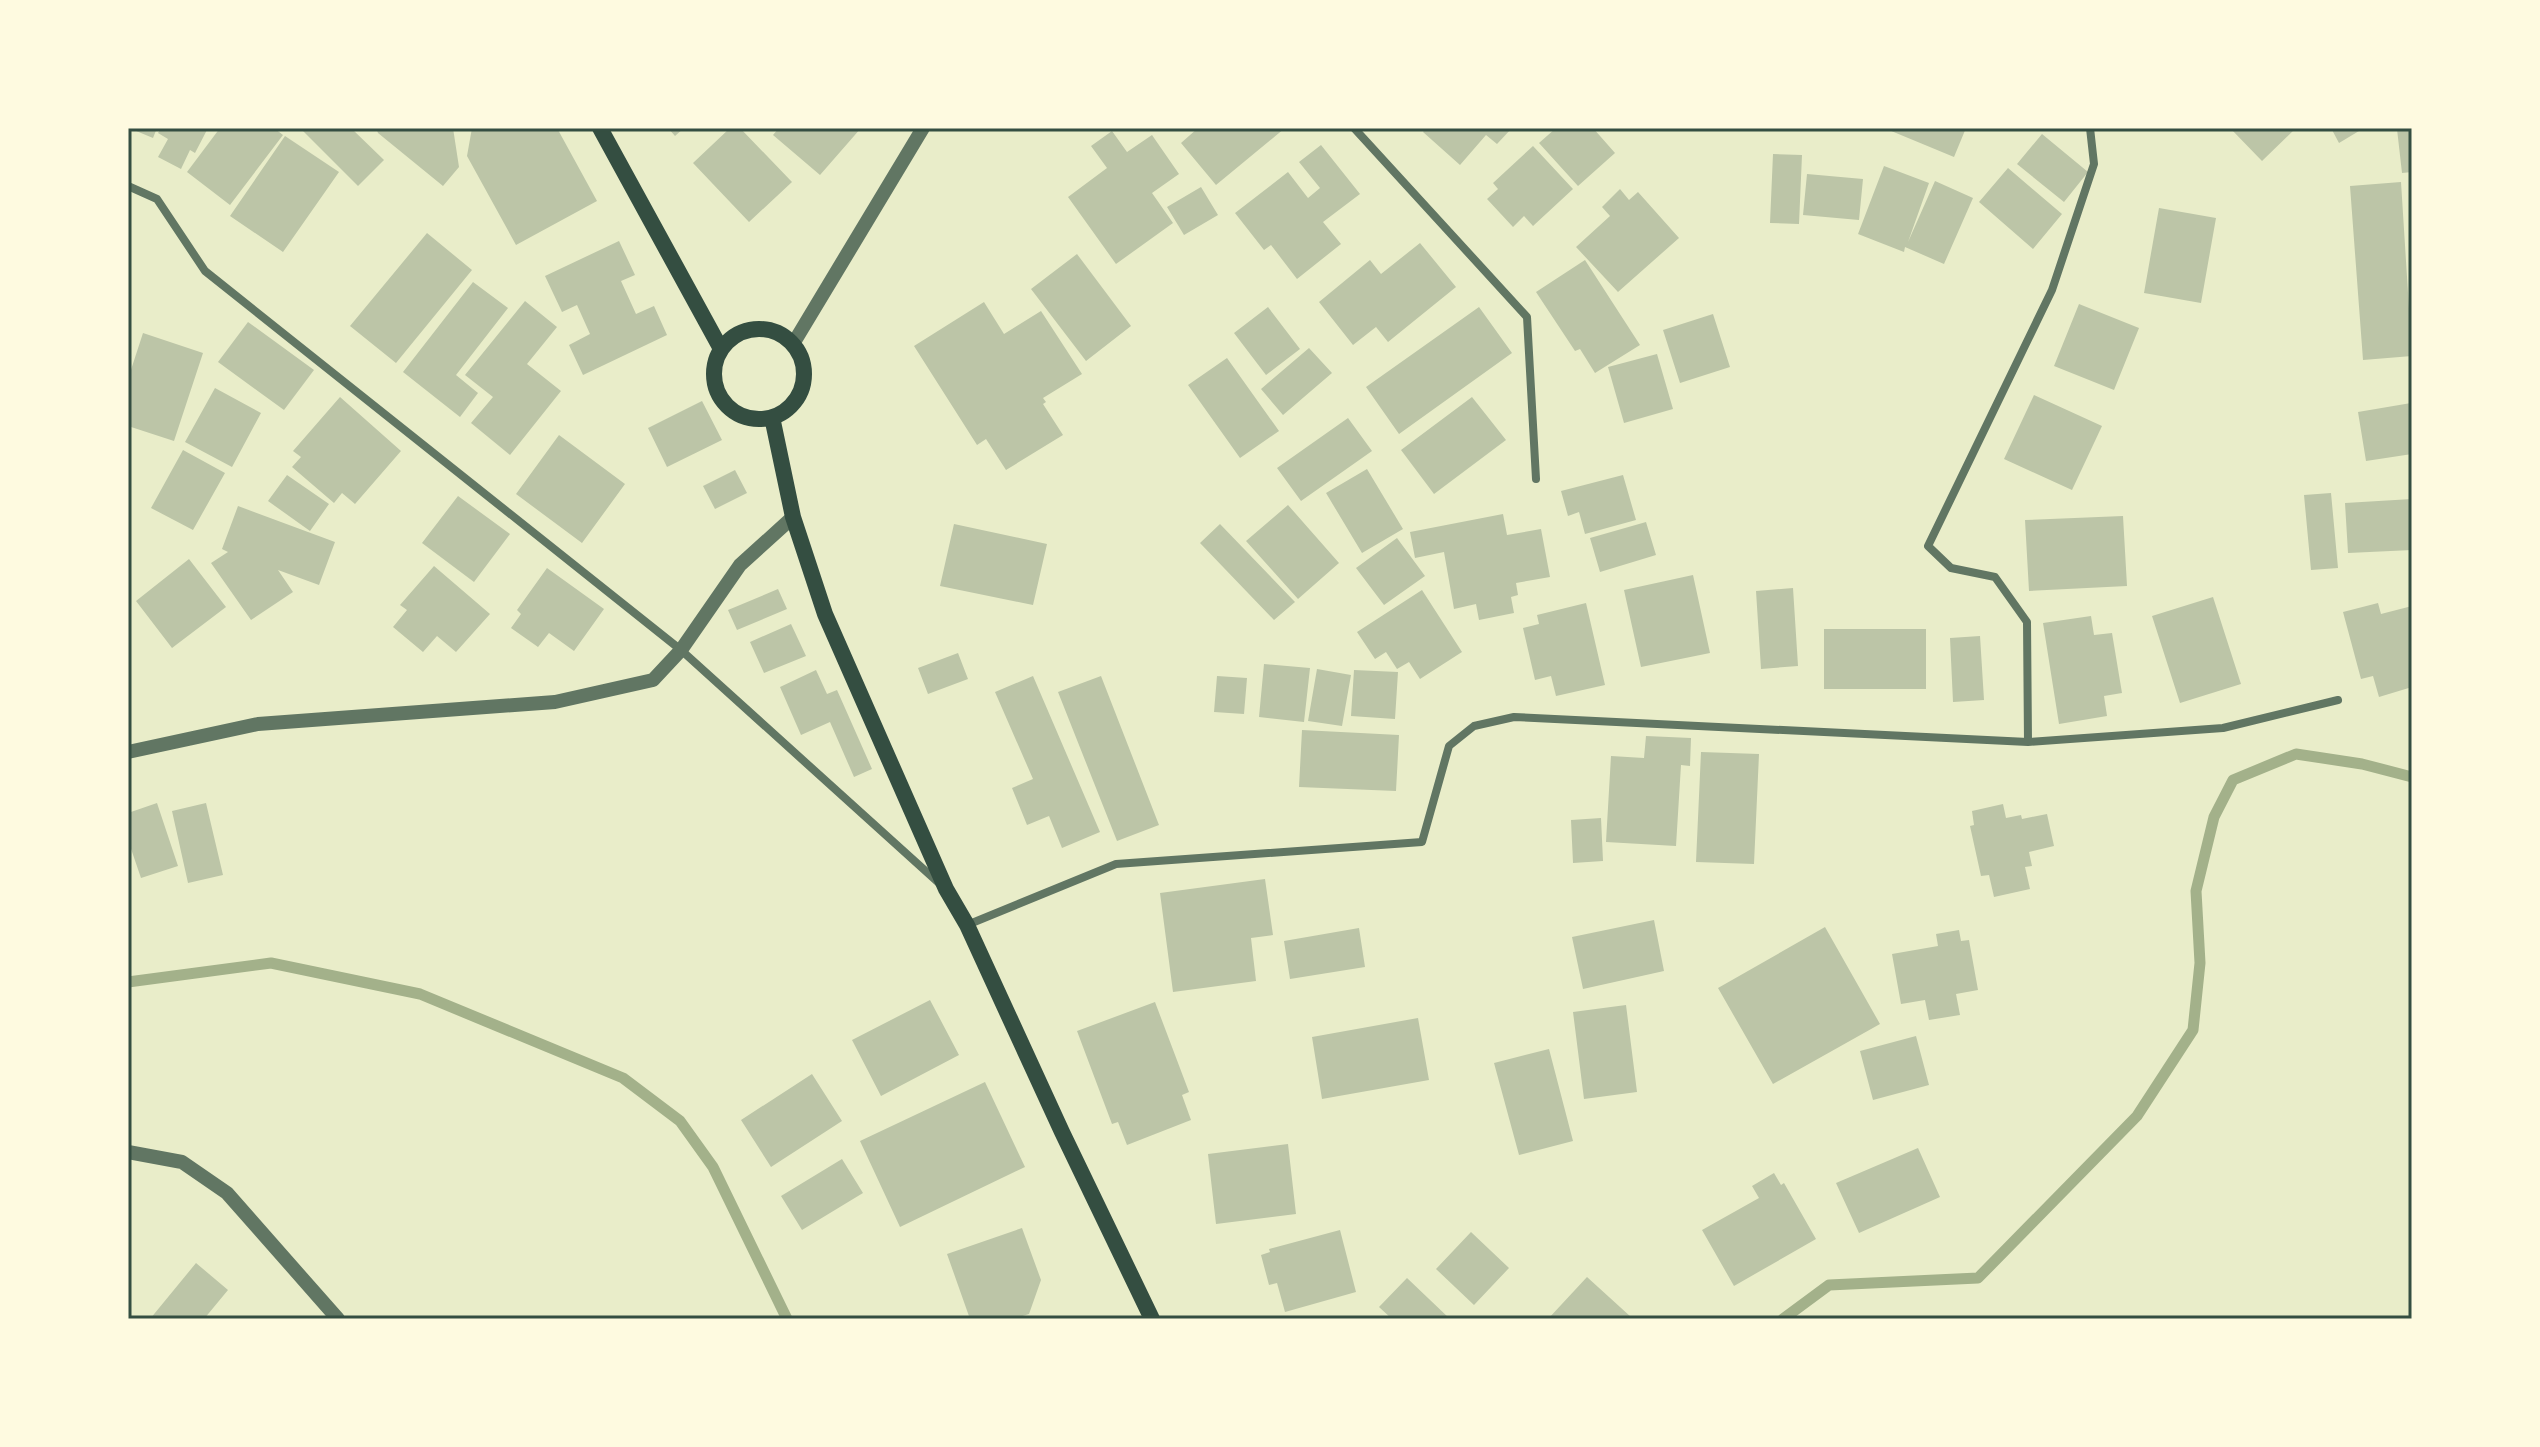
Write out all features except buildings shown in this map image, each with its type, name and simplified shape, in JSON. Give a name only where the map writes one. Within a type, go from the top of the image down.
[{"type":"main road","points":[[600,128],[721,349]]},
{"type":"main road","points":[[764,329],[780,334],[793,344],[801,357],[804,371],[796,400],[772,417],[757,419],[741,416],[728,408],[718,395],[713,380],[714,364],[721,349],[732,337],[747,330],[764,329]]},
{"type":"main road","points":[[772,417],[793,517],[825,614],[946,889],[967,925],[1152,1319]]},
{"type":"street","points":[[793,344],[923,128]]},
{"type":"street","points":[[1354,128],[1527,317],[1536,479]]},
{"type":"street","points":[[2028,742],[2027,622],[1995,577],[1951,568],[1928,546],[2052,290],[2094,164],[2090,128]]},
{"type":"street","points":[[128,186],[157,199],[205,271],[681,650],[946,889]]},
{"type":"street","points":[[128,752],[258,724],[555,702],[653,680],[681,650],[740,565],[793,517]]},
{"type":"street","points":[[967,925],[1116,864],[1422,842],[1449,746],[1474,726],[1514,717],[2028,742],[2223,728],[2338,700]]},
{"type":"street","points":[[128,1152],[182,1162],[227,1193],[338,1319]]},
{"type":"waterway","points":[[1783,1319],[1829,1285],[1978,1278],[2137,1116],[2193,1030],[2200,963],[2196,891],[2214,817],[2233,780],[2296,754],[2362,764],[2412,777]]},
{"type":"waterway","points":[[128,982],[271,963],[420,994],[623,1078],[680,1121],[713,1167],[787,1319]]}]
